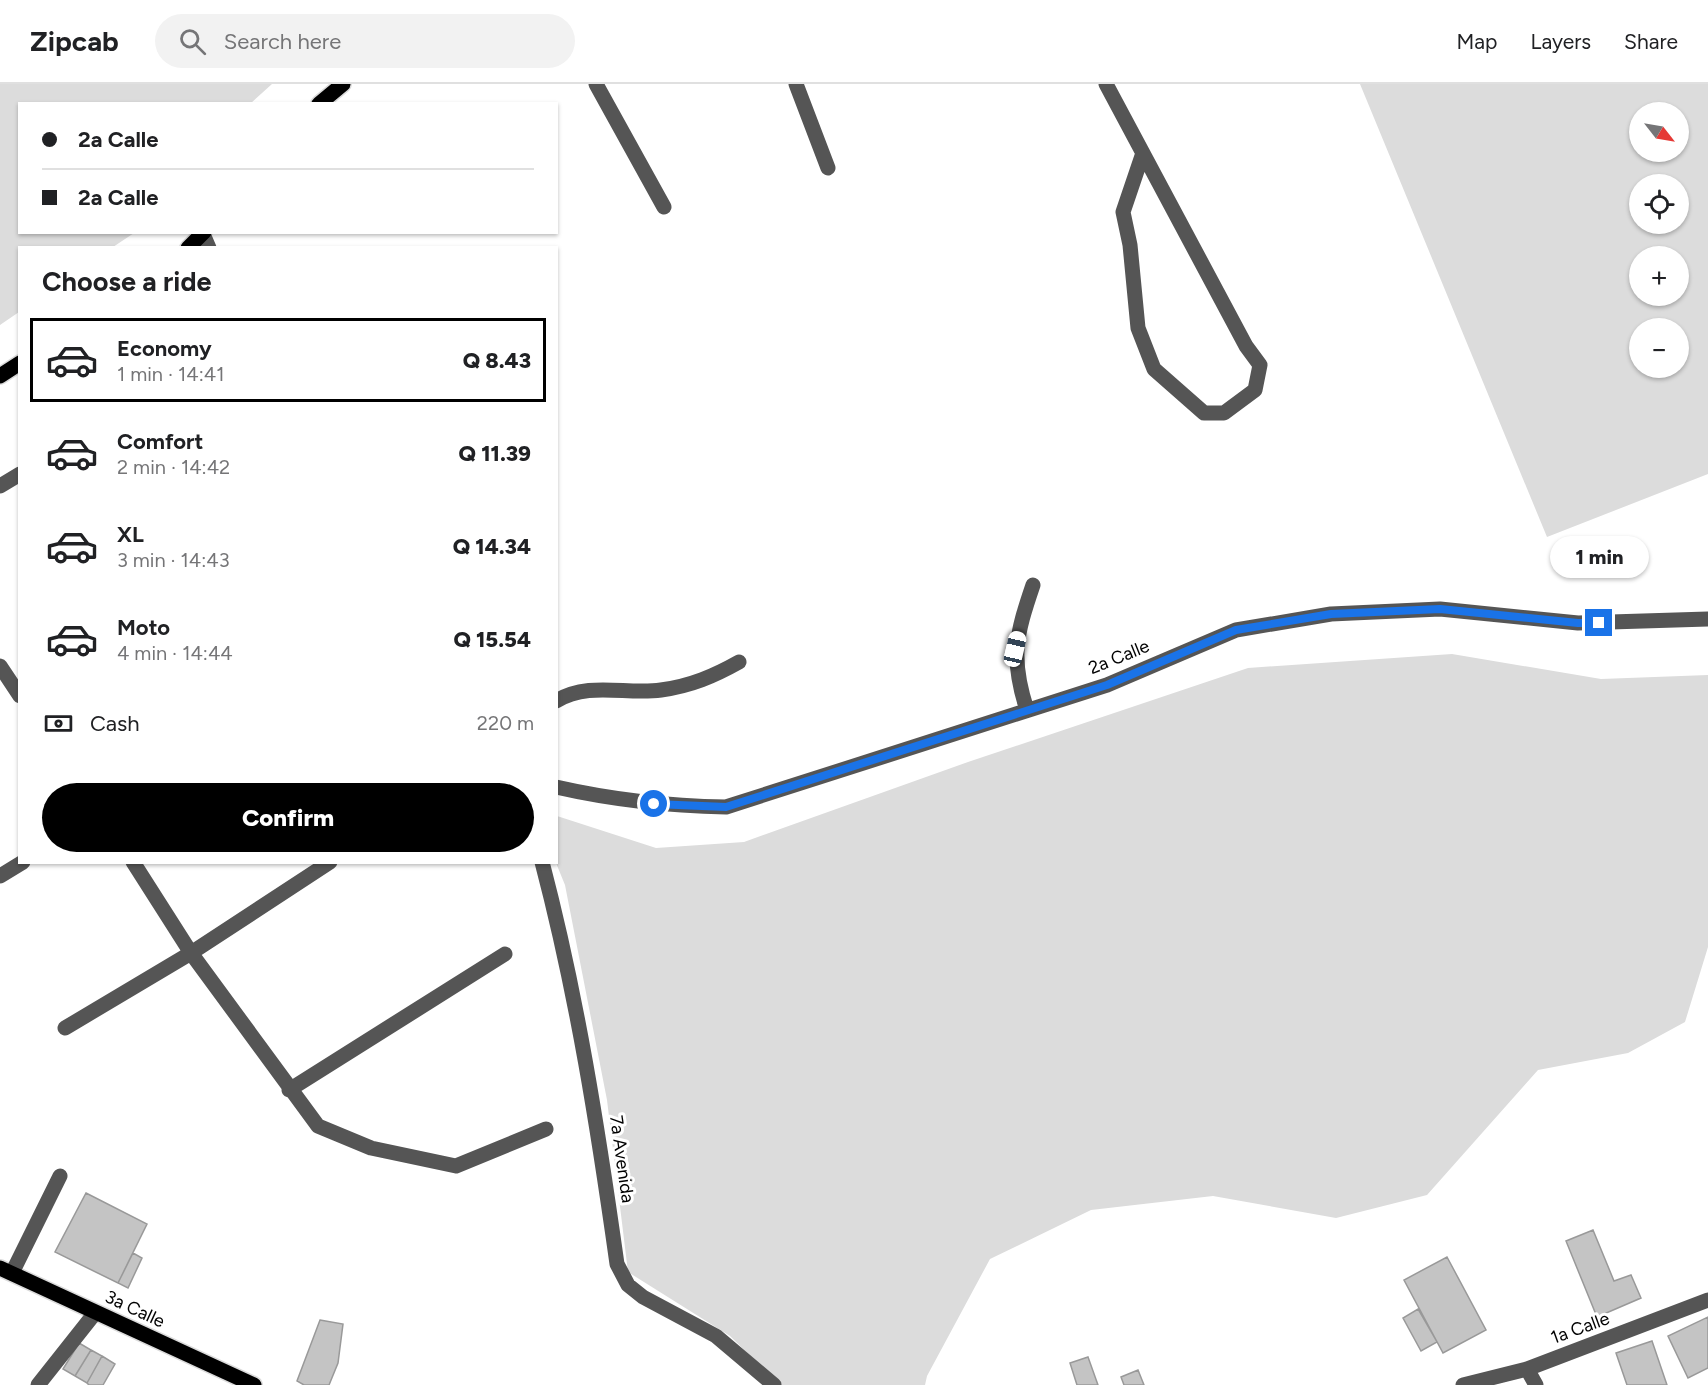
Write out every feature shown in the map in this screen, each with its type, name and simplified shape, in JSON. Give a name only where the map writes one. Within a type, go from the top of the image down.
[{"type":"main road","points":[[321,102],[343,84]]},
{"type":"main road","points":[[191,246],[205,238]]},
{"type":"main road","points":[[0,376],[18,364]]},
{"type":"main road","name":"3a Calle","points":[[6,1271],[254,1385]]},
{"type":"street","points":[[597,84],[664,207]]},
{"type":"street","points":[[796,84],[828,168]]},
{"type":"street","points":[[1106,84],[1143,153],[1246,346],[1260,365],[1255,390],[1224,413],[1204,413],[1154,369],[1138,328],[1130,245],[1123,212],[1143,153]]},
{"type":"street","points":[[0,486],[18,475]]},
{"type":"street","points":[[1027,710],[1017,678],[1015,649],[1032,585]]},
{"type":"street","name":"2a Calle","points":[[558,787],[608,799],[676,807],[726,807],[1107,685],[1236,630],[1331,614],[1440,609],[1578,623],[1708,619]]},
{"type":"street","points":[[558,700],[578,690],[660,691],[706,681],[740,662]]},
{"type":"street","points":[[0,666],[10,682]]},
{"type":"street","points":[[0,876],[20,864]]},
{"type":"street","points":[[134,864],[191,953],[289,1090],[318,1126],[371,1148],[456,1166],[546,1129]]},
{"type":"street","points":[[65,1028],[191,953],[327,864]]},
{"type":"street","name":"7a Avenida","points":[[543,864],[559,926],[592,1089],[617,1264],[628,1285],[643,1298],[716,1336],[774,1385]]},
{"type":"street","points":[[289,1090],[505,954]]},
{"type":"street","points":[[6,1271],[60,1176]]},
{"type":"street","name":"1a Calle","points":[[1463,1385],[1527,1369],[1708,1300]]},
{"type":"street","points":[[38,1385],[95,1312]]},
{"type":"street","points":[[1527,1369],[1536,1385]]},
{"type":"shaded area","points":[[0,84],[272,84],[252,102],[18,102],[18,234],[132,234],[114,246],[18,246],[18,313],[0,325]]},
{"type":"shaded area","points":[[1360,84],[1708,84],[1708,474],[1547,537]]},
{"type":"shaded area","points":[[1452,654],[1601,679],[1708,675],[1708,947],[1685,1022],[1628,1053],[1538,1070],[1427,1195],[1336,1218],[1213,1196],[1091,1210],[990,1259],[927,1376],[925,1385],[780,1385],[730,1336],[628,1272],[607,1100],[565,885],[556,864],[558,816],[656,848],[744,842],[968,762],[1248,668]]},
{"type":"building","points":[[86,1193],[147,1224],[118,1283],[55,1252]]},
{"type":"building","points":[[1593,1230],[1614,1281],[1631,1275],[1641,1298],[1597,1317],[1566,1241]]},
{"type":"building","points":[[133,1253],[142,1258],[128,1288],[118,1283]]},
{"type":"building","points":[[1447,1257],[1486,1330],[1443,1353],[1404,1280]]},
{"type":"building","points":[[1418,1309],[1437,1342],[1421,1351],[1403,1318]]},
{"type":"building","points":[[1708,1317],[1708,1368],[1688,1378],[1668,1336]]},
{"type":"building","points":[[320,1320],[343,1324],[338,1363],[329,1385],[304,1385],[297,1381]]},
{"type":"building","points":[[1652,1341],[1667,1385],[1627,1385],[1616,1353]]},
{"type":"building","points":[[79,1343],[91,1350],[75,1376],[63,1369]]},
{"type":"building","points":[[91,1350],[102,1356],[87,1383],[75,1376]]},
{"type":"building","points":[[102,1356],[115,1364],[103,1385],[89,1385],[87,1383]]},
{"type":"building","points":[[1088,1357],[1098,1385],[1077,1385],[1070,1363]]},
{"type":"building","points":[[1138,1370],[1144,1385],[1124,1385],[1121,1377]]},
{"type":"route","points":[[654,804],[676,807],[726,807],[1107,685],[1236,630],[1331,614],[1440,609],[1578,623],[1599,623]]}]
